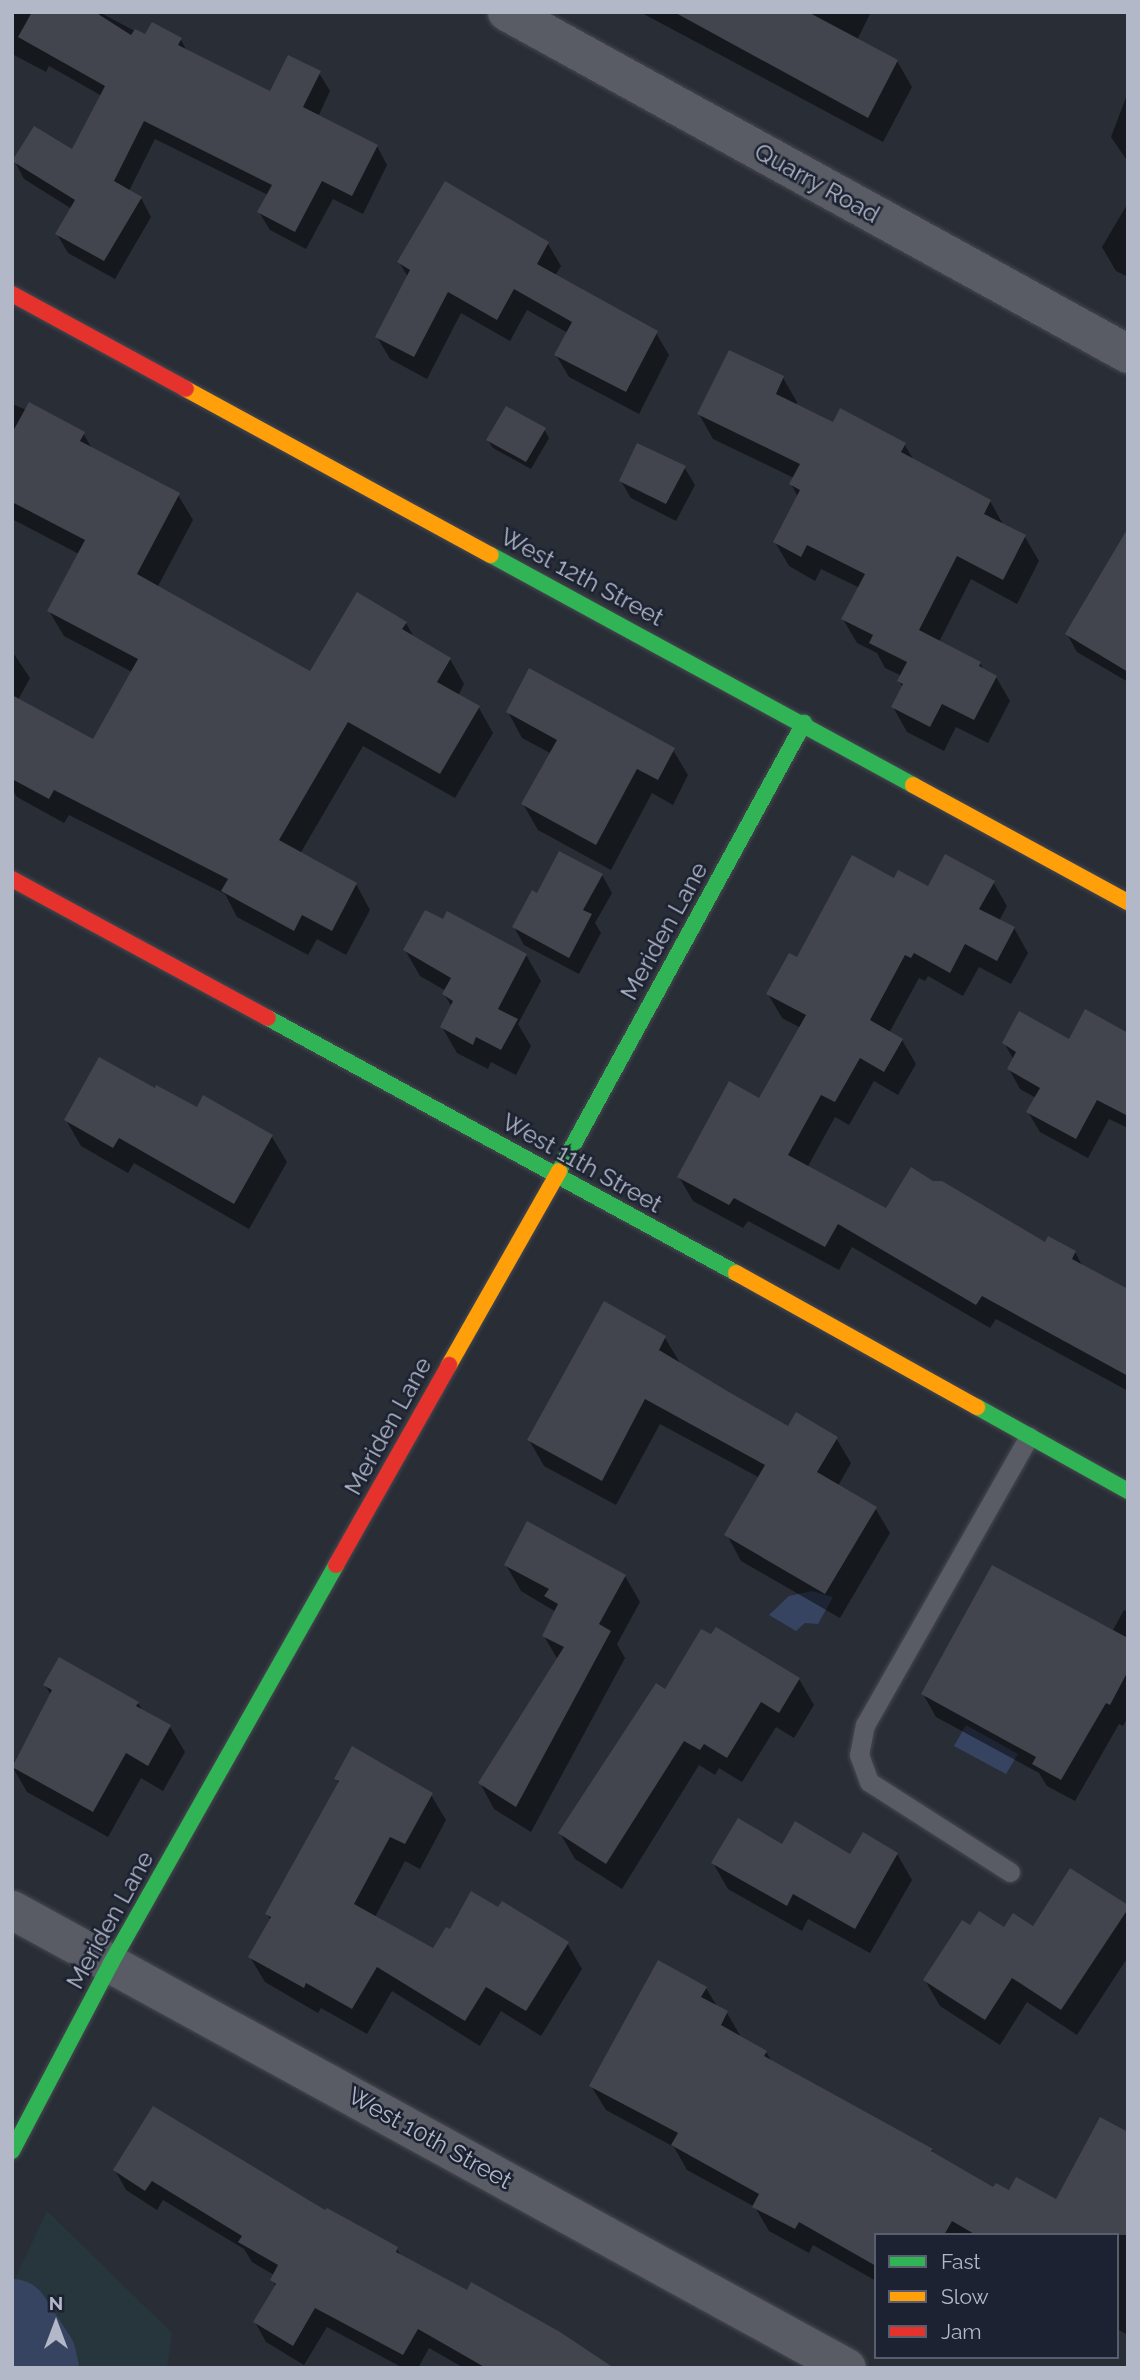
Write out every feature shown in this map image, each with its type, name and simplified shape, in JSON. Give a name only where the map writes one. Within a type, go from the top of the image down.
[{"type":"street","name":"Quarry Road","points":[[507,12],[1128,354]]},
{"type":"street","name":"West 12th Street","points":[[12,294],[804,723],[1128,902]]},
{"type":"street","name":"Meriden Lane","points":[[12,2151],[111,1963],[557,1174],[804,723]]},
{"type":"street","name":"West 11th Street","points":[[12,879],[557,1174],[1128,1491]]},
{"type":"street","name":"West 10th Street","points":[[12,1910],[847,2368]]},
{"type":"lane","points":[[1010,1872],[869,1782],[859,1755],[865,1725],[1029,1436]]},
{"type":"shaded area","points":[[47,2211],[172,2333],[167,2368],[12,2368],[12,2285]]},
{"type":"water","points":[[812,1591],[833,1597],[818,1624],[805,1623],[796,1631],[769,1615],[789,1596]]},
{"type":"water","points":[[966,1725],[1018,1754],[1006,1774],[954,1746]]},
{"type":"building","points":[[32,12],[95,12],[131,35],[135,29],[145,34],[152,22],[182,38],[178,45],[270,91],[288,55],[321,71],[303,107],[378,145],[352,196],[322,181],[295,232],[257,212],[272,185],[144,121],[114,181],[142,197],[104,261],[55,234],[75,200],[12,161],[34,126],[72,149],[105,86],[18,37]]},
{"type":"building","points":[[674,12],[808,12],[898,60],[868,118]]},
{"type":"building","points":[[445,181],[549,242],[537,264],[658,331],[626,392],[554,355],[572,322],[514,289],[497,320],[448,292],[414,357],[375,337],[410,270],[397,262]]},
{"type":"building","points":[[729,350],[784,376],[776,394],[833,422],[840,408],[906,443],[901,452],[991,500],[984,514],[1026,535],[1003,580],[957,556],[919,630],[981,662],[979,666],[997,676],[974,720],[942,704],[930,727],[891,707],[903,684],[897,681],[907,662],[869,643],[873,635],[841,619],[865,574],[807,545],[801,557],[773,542],[800,490],[789,484],[800,464],[697,414]]},
{"type":"building","points":[[29,402],[85,432],[80,441],[180,493],[137,574],[310,671],[357,592],[407,622],[402,629],[451,658],[437,682],[480,706],[440,774],[348,722],[279,840],[357,883],[332,931],[302,915],[294,931],[221,891],[228,879],[54,790],[49,799],[12,779],[12,695],[93,739],[138,659],[47,611],[85,540],[12,502],[12,433]]},
{"type":"building","points":[[506,406],[546,428],[526,462],[486,440]]},
{"type":"building","points":[[637,443],[686,466],[666,504],[619,481]]},
{"type":"building","points":[[1128,528],[1128,672],[1065,634]]},
{"type":"building","points":[[529,668],[675,748],[658,780],[637,769],[596,845],[521,804],[557,740],[506,712]]},
{"type":"building","points":[[559,851],[603,874],[583,910],[592,914],[569,958],[512,927],[532,890],[537,893]]},
{"type":"building","points":[[945,854],[995,881],[979,909],[1015,927],[997,961],[965,944],[950,973],[914,953],[911,958],[905,955],[870,1020],[903,1039],[884,1072],[860,1058],[835,1102],[821,1095],[788,1155],[886,1208],[911,1167],[933,1181],[942,1181],[1045,1242],[1048,1236],[1076,1251],[1072,1259],[1128,1289],[1128,1376],[982,1296],[976,1305],[838,1224],[825,1247],[734,1198],[729,1205],[677,1177],[729,1081],[759,1098],[806,1015],[766,994],[789,953],[797,957],[852,855],[894,878],[898,870],[928,886]]},
{"type":"building","points":[[425,910],[443,919],[447,911],[527,954],[498,1009],[518,1019],[501,1050],[476,1037],[473,1045],[440,1027],[453,1001],[442,994],[451,978],[403,950]]},
{"type":"building","points":[[1085,1009],[1128,1033],[1128,1116],[1097,1100],[1076,1139],[1026,1112],[1040,1088],[1007,1069],[1016,1052],[1002,1043],[1019,1011],[1069,1039]]},
{"type":"building","points":[[99,1057],[155,1088],[156,1085],[197,1107],[203,1095],[273,1135],[234,1204],[119,1138],[113,1148],[64,1120]]},
{"type":"building","points":[[604,1301],[666,1336],[659,1350],[729,1392],[788,1426],[796,1412],[838,1437],[817,1472],[877,1507],[825,1594],[724,1535],[765,1465],[645,1399],[602,1481],[527,1440]]},
{"type":"building","points":[[527,1521],[626,1575],[599,1624],[611,1631],[516,1807],[478,1783],[564,1647],[542,1636],[558,1604],[544,1596],[549,1589],[504,1565]]},
{"type":"building","points":[[992,1565],[1128,1638],[1128,1671],[1110,1705],[1106,1703],[1061,1780],[1032,1764],[1036,1757],[921,1694]]},
{"type":"building","points":[[716,1627],[800,1678],[779,1713],[761,1702],[727,1758],[704,1744],[700,1750],[684,1741],[606,1864],[558,1833],[656,1683],[665,1689],[701,1629],[711,1634]]},
{"type":"building","points":[[59,1657],[139,1702],[136,1706],[171,1725],[148,1766],[126,1753],[93,1812],[12,1767],[52,1690],[43,1685]]},
{"type":"building","points":[[352,1746],[433,1793],[405,1844],[390,1837],[354,1904],[433,1948],[446,1927],[450,1929],[471,1891],[498,1907],[502,1901],[569,1942],[526,2011],[486,1987],[465,2021],[377,1967],[352,2009],[306,1983],[304,1988],[248,1957],[271,1917],[265,1914],[339,1781],[334,1779]]},
{"type":"building","points":[[738,1818],[782,1844],[795,1821],[850,1854],[863,1832],[898,1853],[855,1929],[793,1894],[787,1906],[711,1863]]},
{"type":"building","points":[[1070,1868],[1128,1905],[1128,1909],[1061,2010],[1012,1978],[985,2020],[923,1980],[962,1920],[970,1925],[979,1911],[1004,1927],[1013,1913],[1033,1926]]},
{"type":"building","points":[[658,1960],[707,1987],[701,1997],[728,2011],[721,2025],[767,2051],[764,2056],[933,2149],[931,2151],[993,2187],[996,2183],[1009,2190],[1016,2177],[1056,2199],[1100,2117],[1128,2132],[1128,2235],[973,2233],[952,2221],[945,2233],[874,2233],[874,2265],[799,2222],[795,2229],[752,2207],[759,2194],[671,2145],[678,2133],[589,2086]]},
{"type":"building","points":[[153,2106],[325,2210],[327,2208],[398,2247],[396,2252],[467,2290],[471,2282],[560,2332],[614,2368],[486,2368],[418,2329],[403,2355],[315,2308],[293,2346],[253,2322],[276,2284],[270,2280],[278,2265],[238,2242],[242,2236],[152,2181],[145,2191],[113,2170]]},
{"type":"waterway","points":[[12,2316],[38,2356],[41,2368]]},
{"type":"traffic: fast","points":[[491,555],[913,785]]},
{"type":"traffic: fast","points":[[559,1171],[804,723]]},
{"type":"traffic: fast","points":[[268,1018],[736,1273]]},
{"type":"traffic: fast","points":[[977,1407],[1128,1491]]},
{"type":"traffic: fast","points":[[12,2151],[111,1963],[336,1565]]},
{"type":"traffic: slow","points":[[186,389],[491,555]]},
{"type":"traffic: slow","points":[[913,785],[1128,902]]},
{"type":"traffic: slow","points":[[449,1365],[559,1171]]},
{"type":"traffic: slow","points":[[736,1273],[977,1407]]},
{"type":"traffic: jam","points":[[12,294],[186,389]]},
{"type":"traffic: jam","points":[[12,879],[268,1018]]},
{"type":"traffic: jam","points":[[336,1565],[449,1365]]}]
